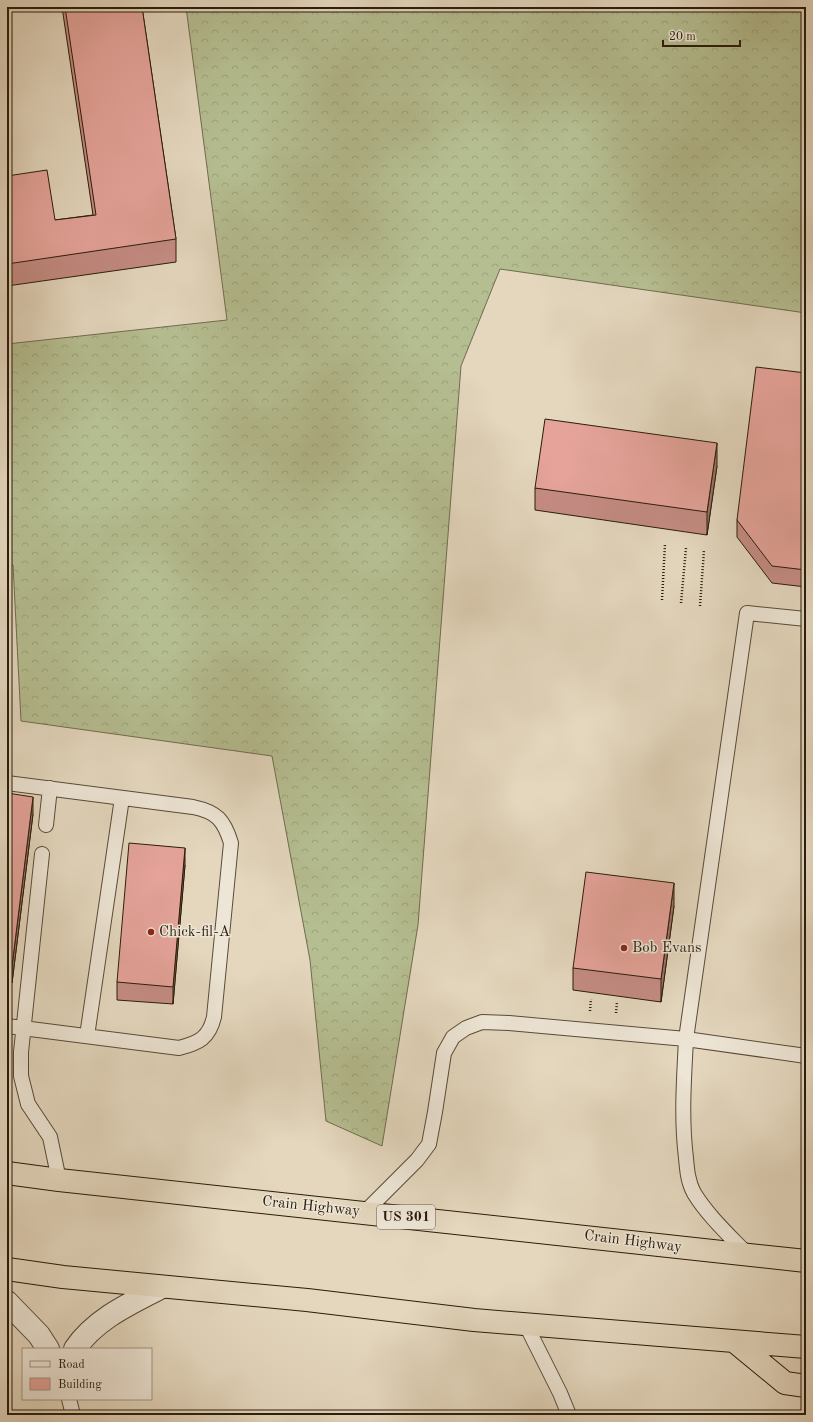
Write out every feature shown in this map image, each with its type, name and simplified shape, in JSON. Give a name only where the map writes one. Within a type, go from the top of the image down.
[{"type":"highway","name":"Crain Highway","points":[[7,1173],[59,1180],[806,1261]]},
{"type":"highway","points":[[7,1269],[63,1277],[307,1300],[474,1320],[806,1347]]},
{"type":"highway","points":[[734,1341],[785,1383],[806,1386]]},
{"type":"street","points":[[76,1348],[82,1339],[116,1311],[162,1286]]},
{"type":"street","points":[[7,1302],[39,1336],[47,1348]]},
{"type":"lane","points":[[748,1255],[705,1208],[694,1192],[688,1176],[684,1144],[683,1094],[686,1039],[747,613],[806,619]]},
{"type":"lane","points":[[7,783],[193,807],[206,810],[216,816],[223,824],[228,832],[231,843],[214,1017],[211,1027],[206,1035],[198,1042],[179,1048],[7,1026]]},
{"type":"lane","points":[[46,825],[50,788]]},
{"type":"lane","points":[[87,1036],[122,798]]},
{"type":"lane","points":[[42,854],[21,1052],[21,1076],[28,1104],[50,1137],[59,1180]]},
{"type":"lane","points":[[364,1212],[417,1160],[429,1144],[444,1054],[453,1037],[466,1028],[482,1022],[509,1023],[686,1039],[806,1056]]},
{"type":"lane","points":[[525,1323],[560,1393],[569,1415]]},
{"type":"lane","points":[[69,1400],[73,1415]]},
{"type":"path","points":[[662,600],[665,544]]},
{"type":"path","points":[[681,603],[686,548]]},
{"type":"path","points":[[700,606],[704,550]]},
{"type":"green space","points":[[186,7],[806,7],[806,313],[500,269],[461,366],[418,925],[382,1146],[326,1121],[310,960],[272,756],[21,721],[13,565],[7,565],[7,344],[227,320]]},
{"type":"building","points":[[65,7],[142,7],[176,239],[7,264],[7,176],[47,170],[55,220],[96,215]]},
{"type":"building","points":[[756,367],[806,373],[806,570],[772,566],[737,520]]},
{"type":"building","points":[[545,419],[717,443],[707,512],[535,488]]},
{"type":"building","points":[[7,793],[33,797],[12,966],[7,965]]},
{"type":"building","name":"Chick-fil-A","points":[[129,843],[185,848],[173,987],[117,982]]},
{"type":"building","name":"Bob Evans","points":[[586,872],[674,883],[661,979],[573,968]]},
{"type":"place","name":"Chick-fil-A","points":[[151,932]]},
{"type":"place","name":"Bob Evans","points":[[624,948]]}]
